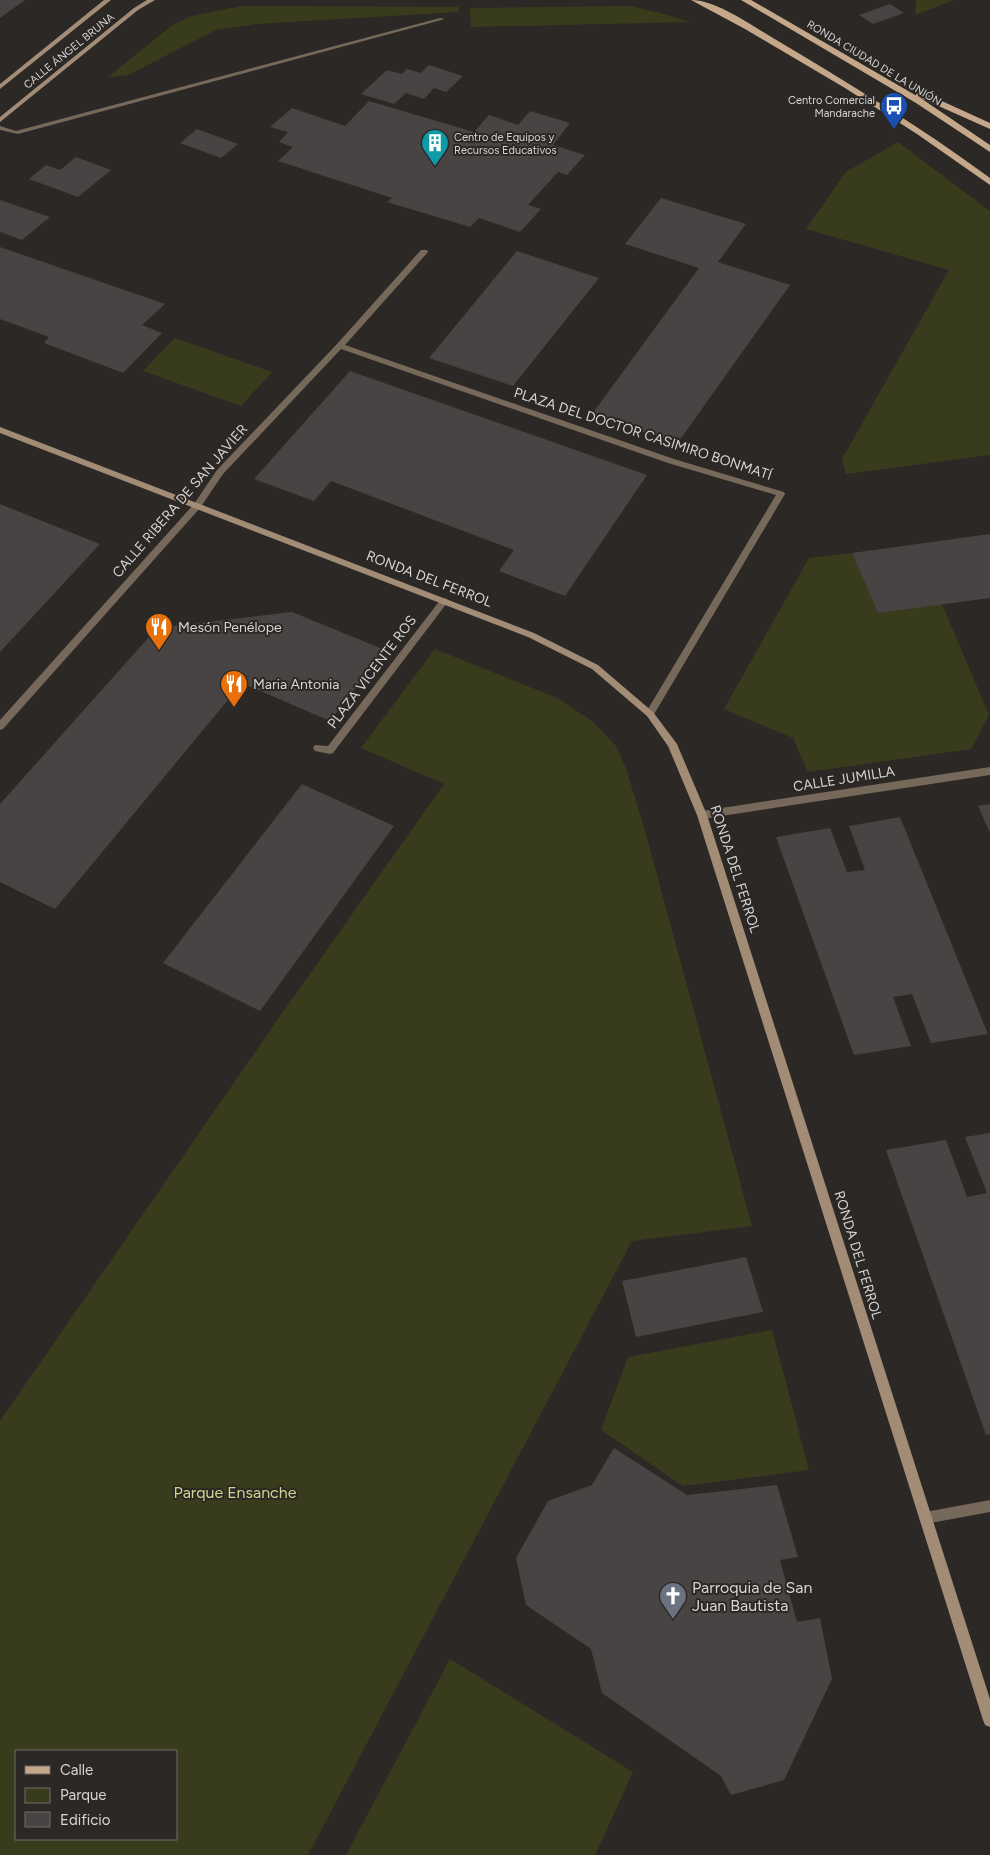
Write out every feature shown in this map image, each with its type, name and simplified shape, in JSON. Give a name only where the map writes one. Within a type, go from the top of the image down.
[{"type":"main road","points":[[695,0],[765,37],[865,97],[934,142],[990,182]]},
{"type":"main road","name":"RONDA CIUDAD DE LA UNIÓN","points":[[745,0],[919,101],[990,148]]},
{"type":"main road","points":[[864,68],[990,126]]},
{"type":"street","name":"CALLE ÁNGEL BRUNA","points":[[0,86],[108,0]]},
{"type":"street","name":"CALLE ÁNGEL BRUNA","points":[[0,120],[136,9],[152,0]]},
{"type":"street","points":[[0,128],[16,133],[442,19]]},
{"type":"street","name":"CALLE RIBERA DE SAN JAVIER","points":[[0,726],[197,506],[220,472],[340,346],[424,252]]},
{"type":"street","name":"PLAZA DEL DOCTOR CASIMIRO BONMATÍ","points":[[340,346],[671,461],[781,494],[650,714]]},
{"type":"street","name":"RONDA DEL FERROL","points":[[0,430],[531,635],[595,667],[650,714],[672,744],[702,814],[990,1720]]},
{"type":"street","name":"PLAZA VICENTE ROS","points":[[318,748],[330,750],[444,601]]},
{"type":"street","name":"CALLE JUMILLA","points":[[702,814],[990,771]]},
{"type":"street","points":[[925,1518],[990,1506]]},
{"type":"green space","points":[[916,0],[954,0],[915,15]]},
{"type":"green space","points":[[242,6],[459,7],[458,12],[256,24],[216,30],[128,75],[107,78],[171,26],[191,16]]},
{"type":"green space","points":[[631,6],[689,22],[471,27],[470,8]]},
{"type":"green space","points":[[898,142],[990,211],[990,455],[846,474],[842,459],[949,270],[806,229],[846,172]]},
{"type":"green space","points":[[175,338],[272,372],[241,406],[143,371]]},
{"type":"green space","points":[[852,553],[878,613],[942,604],[989,715],[971,749],[808,772],[793,738],[724,709],[809,558]]},
{"type":"green space","name":"Parque Ensanche","points":[[435,649],[557,698],[592,721],[616,746],[626,768],[647,838],[752,1226],[632,1241],[308,1855],[0,1855],[0,1421],[278,1019],[444,784],[361,748]]},
{"type":"green space","points":[[772,1330],[809,1470],[683,1486],[601,1430],[628,1357]]},
{"type":"green space","points":[[450,1659],[633,1772],[595,1855],[346,1855]]},
{"type":"building","points":[[0,0],[25,0],[0,18]]},
{"type":"building","points":[[890,4],[904,13],[873,24],[859,15]]},
{"type":"building","points":[[429,65],[463,76],[446,92],[434,88],[424,99],[406,93],[394,104],[361,94],[387,70],[402,74],[407,69],[421,73]]},
{"type":"building","name":"Centro de Equipos y Recursos Educativos","points":[[369,101],[474,132],[489,115],[518,125],[530,111],[570,123],[553,145],[585,155],[567,175],[558,172],[528,205],[541,209],[520,232],[479,218],[470,227],[387,202],[392,198],[278,161],[293,147],[279,142],[288,132],[270,127],[292,108],[345,126]]},
{"type":"building","points":[[197,129],[238,144],[221,158],[180,143]]},
{"type":"building","points":[[76,157],[111,170],[78,197],[29,179],[46,165],[60,170]]},
{"type":"building","points":[[661,198],[746,224],[718,262],[790,285],[677,444],[592,414],[699,268],[625,244]]},
{"type":"building","points":[[0,200],[50,217],[22,240],[0,232]]},
{"type":"building","points":[[0,247],[165,304],[142,325],[162,333],[123,373],[44,343],[49,337],[0,319]]},
{"type":"building","points":[[517,251],[599,278],[513,386],[429,358]]},
{"type":"building","points":[[350,371],[647,475],[565,596],[499,571],[514,550],[331,481],[314,501],[254,479]]},
{"type":"building","points":[[0,504],[100,544],[0,652]]},
{"type":"building","points":[[990,534],[990,598],[878,613],[852,553]]},
{"type":"building","points":[[292,612],[385,650],[330,721],[242,683],[55,909],[0,882],[0,804],[157,628]]},
{"type":"building","points":[[302,784],[394,826],[260,1011],[163,963]]},
{"type":"building","points":[[990,804],[990,833],[978,806]]},
{"type":"building","points":[[900,817],[988,1034],[931,1043],[912,994],[893,997],[911,1046],[854,1055],[776,837],[830,828],[847,872],[865,870],[849,826]]},
{"type":"building","points":[[990,1133],[990,1434],[986,1435],[886,1150],[946,1140],[967,1197],[987,1193],[965,1137]]},
{"type":"building","points":[[746,1257],[763,1312],[636,1337],[622,1281]]},
{"type":"building","name":"Parroquia de San Juan Bautista","points":[[614,1448],[687,1495],[777,1485],[798,1557],[780,1560],[797,1622],[820,1618],[832,1679],[784,1780],[731,1795],[721,1776],[602,1693],[591,1649],[526,1605],[516,1558],[548,1501],[592,1485]]},
{"type":"place","name":"Centro Comercial Mandarache","points":[[894,130]]},
{"type":"place","name":"Centro de Equipos y Recursos Educativos","points":[[435,167]]},
{"type":"place","name":"Mesón Penélope","points":[[159,651]]},
{"type":"place","name":"Maria Antonia","points":[[234,708]]},
{"type":"place","name":"Parroquia de San Juan Bautista","points":[[673,1620]]}]
